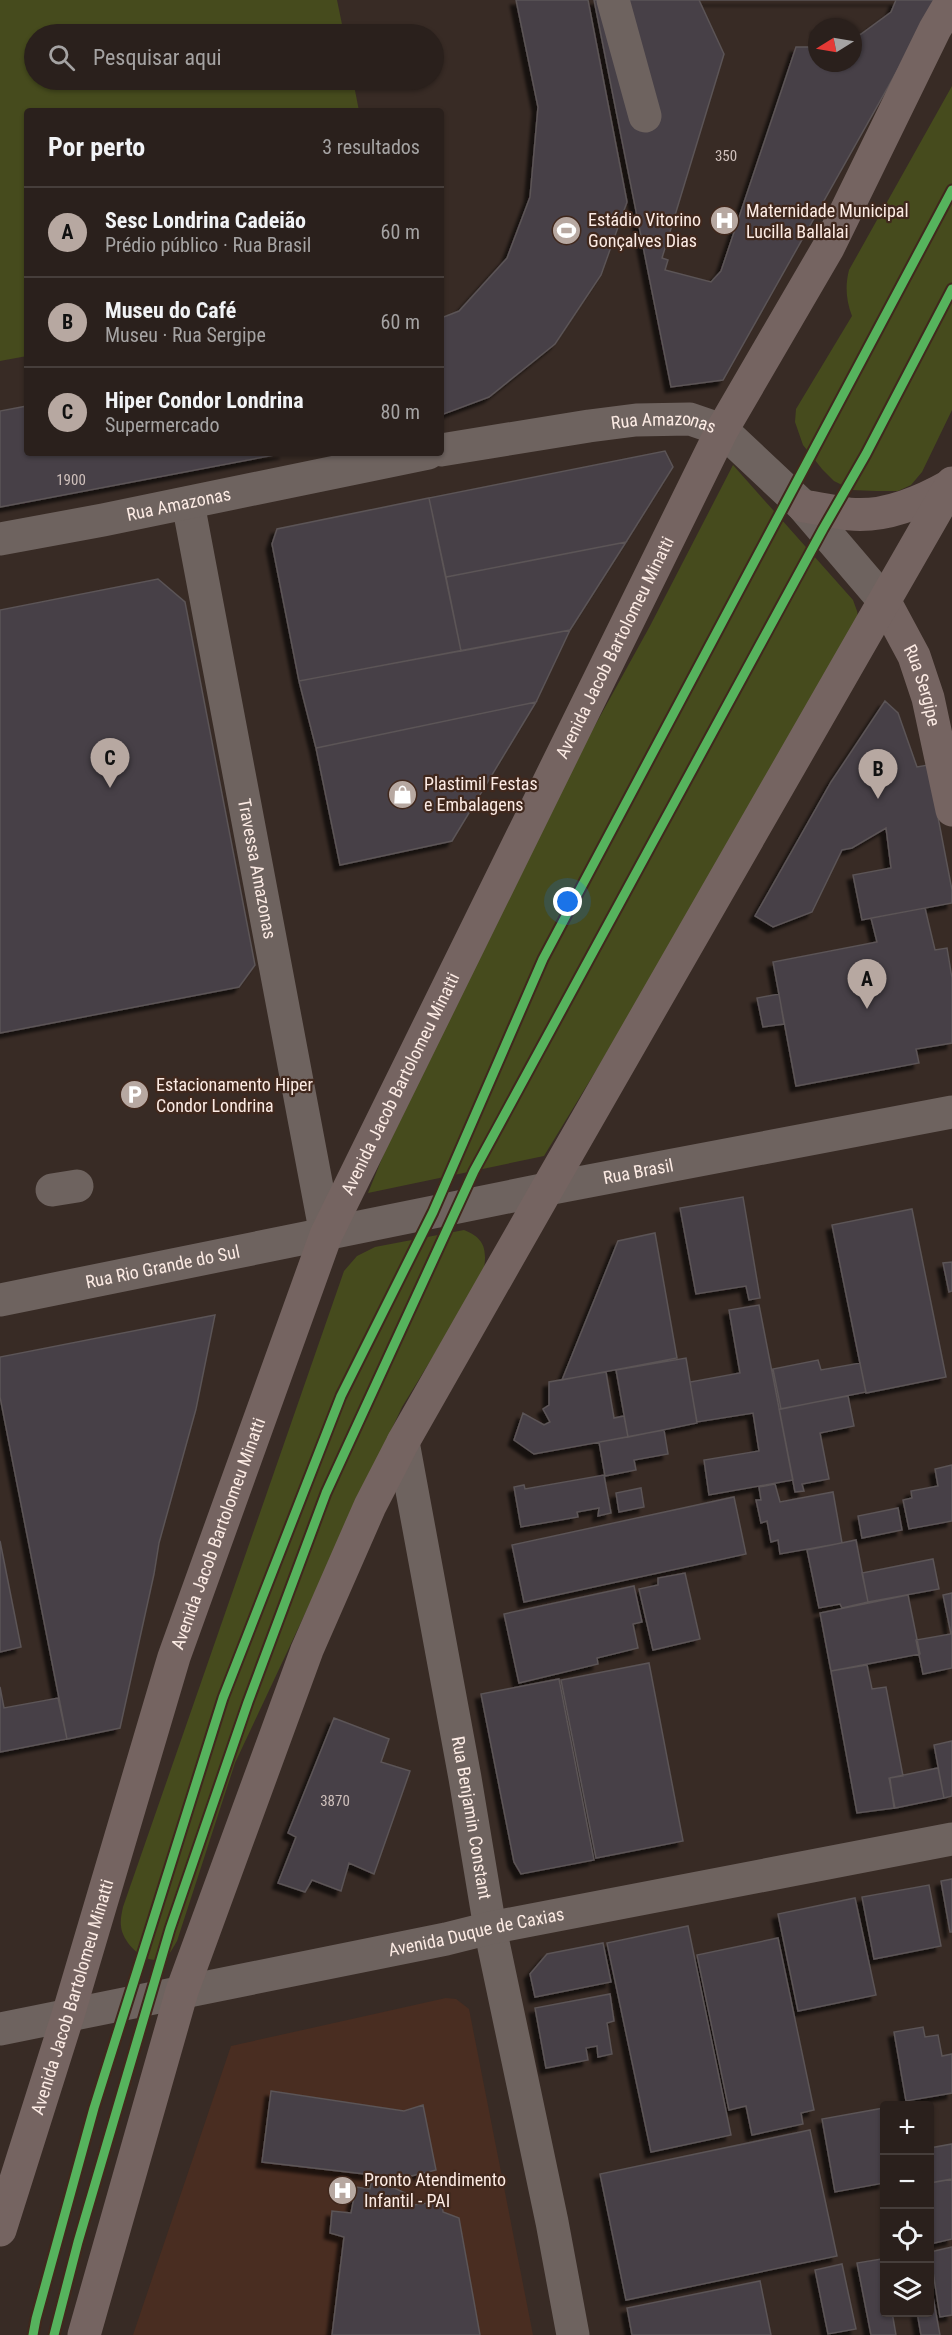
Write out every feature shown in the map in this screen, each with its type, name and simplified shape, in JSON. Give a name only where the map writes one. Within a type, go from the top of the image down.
[{"type":"main road","name":"Avenida Jacob Bartolomeu Minatti","points":[[0,2230],[68,2014],[174,1657],[326,1236],[722,430],[828,248],[935,29],[952,0]]},
{"type":"main road","points":[[803,506],[851,514],[878,513],[926,499],[952,484]]},
{"type":"main road","points":[[84,2335],[182,1991],[307,1650],[370,1506],[403,1442],[952,484]]},
{"type":"main road","name":"Rua Sergipe","points":[[885,602],[914,656],[928,698],[952,810]]},
{"type":"street","points":[[613,0],[645,116]]},
{"type":"street","name":"Rua Amazonas","points":[[444,450],[636,420],[690,419],[722,430],[803,506],[885,602]]},
{"type":"street","name":"Rua Amazonas","points":[[0,539],[414,456]]},
{"type":"street","name":"Travessa Amazonas","points":[[188,503],[326,1236]]},
{"type":"street","name":"Rua Brasil","points":[[326,1236],[547,1190],[952,1112]]},
{"type":"street","name":"Rua Rio Grande do Sul","points":[[0,1300],[326,1236]]},
{"type":"street","name":"Rua Benjamin Constant","points":[[403,1442],[463,1766],[490,1928],[552,2222],[573,2335]]},
{"type":"street","name":"Avenida Duque de Caxias","points":[[0,2029],[446,1939],[490,1928],[952,1839]]},
{"type":"shaded area","name":"Pronto Atendimento Infantil - PAI","points":[[446,1998],[456,1999],[469,2009],[533,2335],[133,2335],[231,2046]]},
{"type":"green space","points":[[0,0],[337,0],[342,24],[24,24],[24,90],[355,90],[358,108],[24,108],[24,357],[0,361]]},
{"type":"green space","points":[[952,86],[952,410],[922,472],[911,485],[898,491],[852,490],[834,481],[803,445],[795,422],[796,409],[852,316],[847,293],[849,270]]},
{"type":"green space","points":[[733,465],[853,600],[861,635],[544,1156],[368,1193],[434,1030],[499,899],[650,626]]},
{"type":"green space","points":[[464,1230],[477,1238],[484,1247],[483,1275],[402,1407],[235,1763],[177,1941],[166,1957],[152,1960],[144,1957],[131,1946],[122,1933],[123,1907],[344,1271],[357,1256],[375,1247]]},
{"type":"building","name":"Estádio Vitorino Gonçalves Dias","points":[[516,0],[588,0],[627,202],[601,275],[555,344],[489,397],[444,414],[444,317],[459,311],[507,258],[530,197],[538,107]]},
{"type":"building","name":"Maternidade Municipal Lucilla Ballalai","points":[[594,0],[937,0],[723,380],[671,387]]},
{"type":"building","name":"Maternidade Municipal Lucilla Ballalai","points":[[699,0],[896,0],[891,12],[862,33],[862,18],[808,18],[808,47],[796,47],[721,271],[711,282],[665,270],[668,260],[662,258],[724,54]]},
{"type":"building","points":[[24,407],[24,456],[269,456],[0,507],[0,411]]},
{"type":"building","points":[[665,451],[673,467],[626,542],[446,577],[429,498]]},
{"type":"building","points":[[429,498],[461,651],[299,681],[272,544],[277,529]]},
{"type":"building","points":[[626,542],[570,630],[461,651],[446,577]]},
{"type":"building","points":[[158,579],[185,602],[255,965],[239,987],[0,1033],[0,610]]},
{"type":"building","points":[[570,630],[536,702],[316,748],[299,681]]},
{"type":"building","points":[[885,701],[898,713],[917,767],[928,765],[952,890],[952,903],[862,920],[853,875],[891,868],[886,828],[852,848],[842,850],[812,912],[773,927],[755,916],[831,782]]},
{"type":"building","name":"Plastimil Festas e Embalagens","points":[[536,702],[452,841],[340,865],[316,748]]},
{"type":"building","points":[[925,908],[935,950],[947,948],[952,978],[952,1043],[916,1049],[919,1063],[796,1086],[773,962],[877,942],[871,918]]},
{"type":"building","points":[[779,994],[784,1024],[763,1027],[757,998]]},
{"type":"building","points":[[743,1197],[760,1298],[749,1300],[746,1286],[696,1294],[680,1208]]},
{"type":"building","points":[[912,1209],[946,1377],[866,1393],[832,1225]]},
{"type":"building","points":[[655,1233],[677,1358],[562,1380],[618,1241]]},
{"type":"building","points":[[952,1262],[952,1291],[949,1292],[943,1263]]},
{"type":"building","points":[[759,1305],[793,1480],[709,1495],[704,1460],[759,1451],[753,1413],[697,1422],[690,1382],[740,1373],[729,1310]]},
{"type":"building","points":[[215,1315],[196,1409],[159,1543],[120,1728],[67,1739],[0,1397],[0,1357]]},
{"type":"building","points":[[686,1358],[697,1423],[628,1437],[616,1370]]},
{"type":"building","points":[[818,1360],[821,1370],[860,1363],[866,1392],[781,1409],[773,1369]]},
{"type":"building","points":[[606,1372],[614,1418],[624,1416],[628,1437],[534,1454],[514,1440],[523,1413],[544,1425],[550,1422],[543,1409],[549,1405],[549,1382]]},
{"type":"building","points":[[848,1396],[854,1426],[820,1433],[829,1479],[802,1484],[804,1491],[795,1492],[779,1409]]},
{"type":"building","points":[[664,1430],[668,1454],[634,1460],[636,1470],[605,1476],[599,1442]]},
{"type":"building","points":[[952,1465],[952,1521],[909,1529],[903,1500],[912,1498],[911,1491],[938,1486],[935,1469]]},
{"type":"building","points":[[604,1475],[611,1513],[598,1516],[599,1508],[577,1512],[578,1517],[521,1527],[514,1487],[524,1485],[525,1489]]},
{"type":"building","points":[[775,1484],[780,1502],[833,1492],[842,1543],[780,1554],[778,1540],[771,1542],[767,1521],[761,1523],[756,1500],[761,1500],[759,1487]]},
{"type":"building","points":[[641,1488],[644,1507],[619,1512],[616,1493]]},
{"type":"building","points":[[734,1497],[746,1554],[524,1602],[512,1545]]},
{"type":"building","points":[[898,1508],[902,1530],[862,1538],[858,1516]]},
{"type":"building","points":[[856,1540],[868,1602],[842,1608],[840,1604],[819,1608],[807,1550]]},
{"type":"building","points":[[0,1541],[21,1647],[0,1652]]},
{"type":"building","points":[[933,1559],[939,1589],[868,1602],[862,1573]]},
{"type":"building","points":[[685,1573],[700,1639],[653,1650],[639,1589],[658,1585],[658,1578]]},
{"type":"building","points":[[634,1586],[642,1622],[633,1624],[638,1648],[597,1658],[598,1664],[519,1683],[504,1614]]},
{"type":"building","points":[[952,1593],[952,1668],[923,1674],[916,1640],[951,1634],[943,1595]]},
{"type":"building","points":[[908,1595],[920,1654],[831,1671],[820,1613]]},
{"type":"building","points":[[649,1663],[683,1841],[596,1858],[561,1680]]},
{"type":"building","points":[[867,1665],[872,1689],[886,1687],[903,1776],[890,1778],[894,1808],[857,1813],[831,1671]]},
{"type":"building","points":[[559,1679],[594,1860],[521,1874],[514,1862],[481,1694]]},
{"type":"building","points":[[0,1687],[4,1708],[58,1698],[67,1739],[0,1752]]},
{"type":"building","points":[[334,1718],[389,1739],[381,1762],[410,1771],[374,1874],[349,1863],[341,1891],[312,1880],[305,1892],[278,1883],[296,1837],[288,1833]]},
{"type":"building","points":[[952,1741],[952,1796],[944,1798],[934,1745]]},
{"type":"building","points":[[938,1768],[944,1798],[895,1808],[889,1778]]},
{"type":"building","points":[[952,1879],[952,1932],[950,1932],[941,1881]]},
{"type":"building","points":[[929,1885],[941,1946],[874,1959],[862,1897]]},
{"type":"building","points":[[855,1898],[876,1995],[798,2011],[778,1914]]},
{"type":"building","points":[[688,1926],[731,2135],[651,2152],[607,1943]]},
{"type":"building","points":[[778,1938],[814,2110],[801,2113],[803,2124],[752,2135],[746,2106],[729,2110],[697,1955]]},
{"type":"building","points":[[603,1943],[611,1982],[535,1997],[530,1974],[547,1954]]},
{"type":"building","points":[[610,1994],[614,2021],[607,2023],[612,2054],[598,2057],[597,2046],[586,2048],[588,2060],[546,2068],[535,2008]]},
{"type":"building","points":[[923,2027],[925,2037],[938,2035],[942,2056],[952,2054],[952,2093],[906,2101],[894,2032]]},
{"type":"building","points":[[271,2091],[404,2111],[423,2105],[436,2170],[399,2179],[394,2188],[405,2193],[407,2206],[442,2201],[443,2212],[459,2218],[480,2335],[332,2335],[344,2237],[330,2233],[332,2211],[351,2213],[356,2187],[370,2189],[373,2175],[262,2162]]},
{"type":"building","points":[[880,2109],[880,2184],[835,2192],[822,2119]]},
{"type":"building","points":[[810,2130],[837,2256],[626,2300],[600,2174]]},
{"type":"building","points":[[952,2144],[952,2179],[934,2182],[934,2147]]},
{"type":"building","points":[[952,2179],[952,2239],[934,2243],[934,2209],[934,2182]]},
{"type":"building","points":[[952,2247],[952,2315],[940,2317],[934,2278],[934,2251]]},
{"type":"building","points":[[880,2259],[880,2317],[893,2317],[896,2335],[871,2335],[857,2263]]},
{"type":"building","points":[[842,2264],[856,2329],[828,2334],[815,2270]]},
{"type":"building","points":[[760,2281],[771,2335],[632,2335],[627,2308]]},
{"type":"building","points":[[934,2303],[940,2335],[921,2335],[918,2317],[934,2317]]},
{"type":"cycle path","points":[[33,2335],[94,2108],[223,1698],[341,1396],[433,1212],[543,959],[952,190]]},
{"type":"cycle path","points":[[54,2335],[78,2242],[170,1929],[248,1702],[326,1493],[474,1171],[866,454],[952,289]]},
{"type":"place","name":"Maternidade Municipal Lucilla Ballalai","points":[[725,221]]},
{"type":"place","name":"Estádio Vitorino Gonçalves Dias","points":[[567,230]]},
{"type":"place","name":"Hiper Condor Londrina","points":[[110,788]]},
{"type":"place","name":"Plastimil Festas e Embalagens","points":[[403,794]]},
{"type":"place","name":"Museu do Café","points":[[878,799]]},
{"type":"place","name":"Sesc Londrina Cadeião","points":[[867,1009]]},
{"type":"place","name":"Estacionamento Hiper Condor Londrina","points":[[135,1095]]},
{"type":"place","name":"Pronto Atendimento Infantil - PAI","points":[[343,2190]]}]
